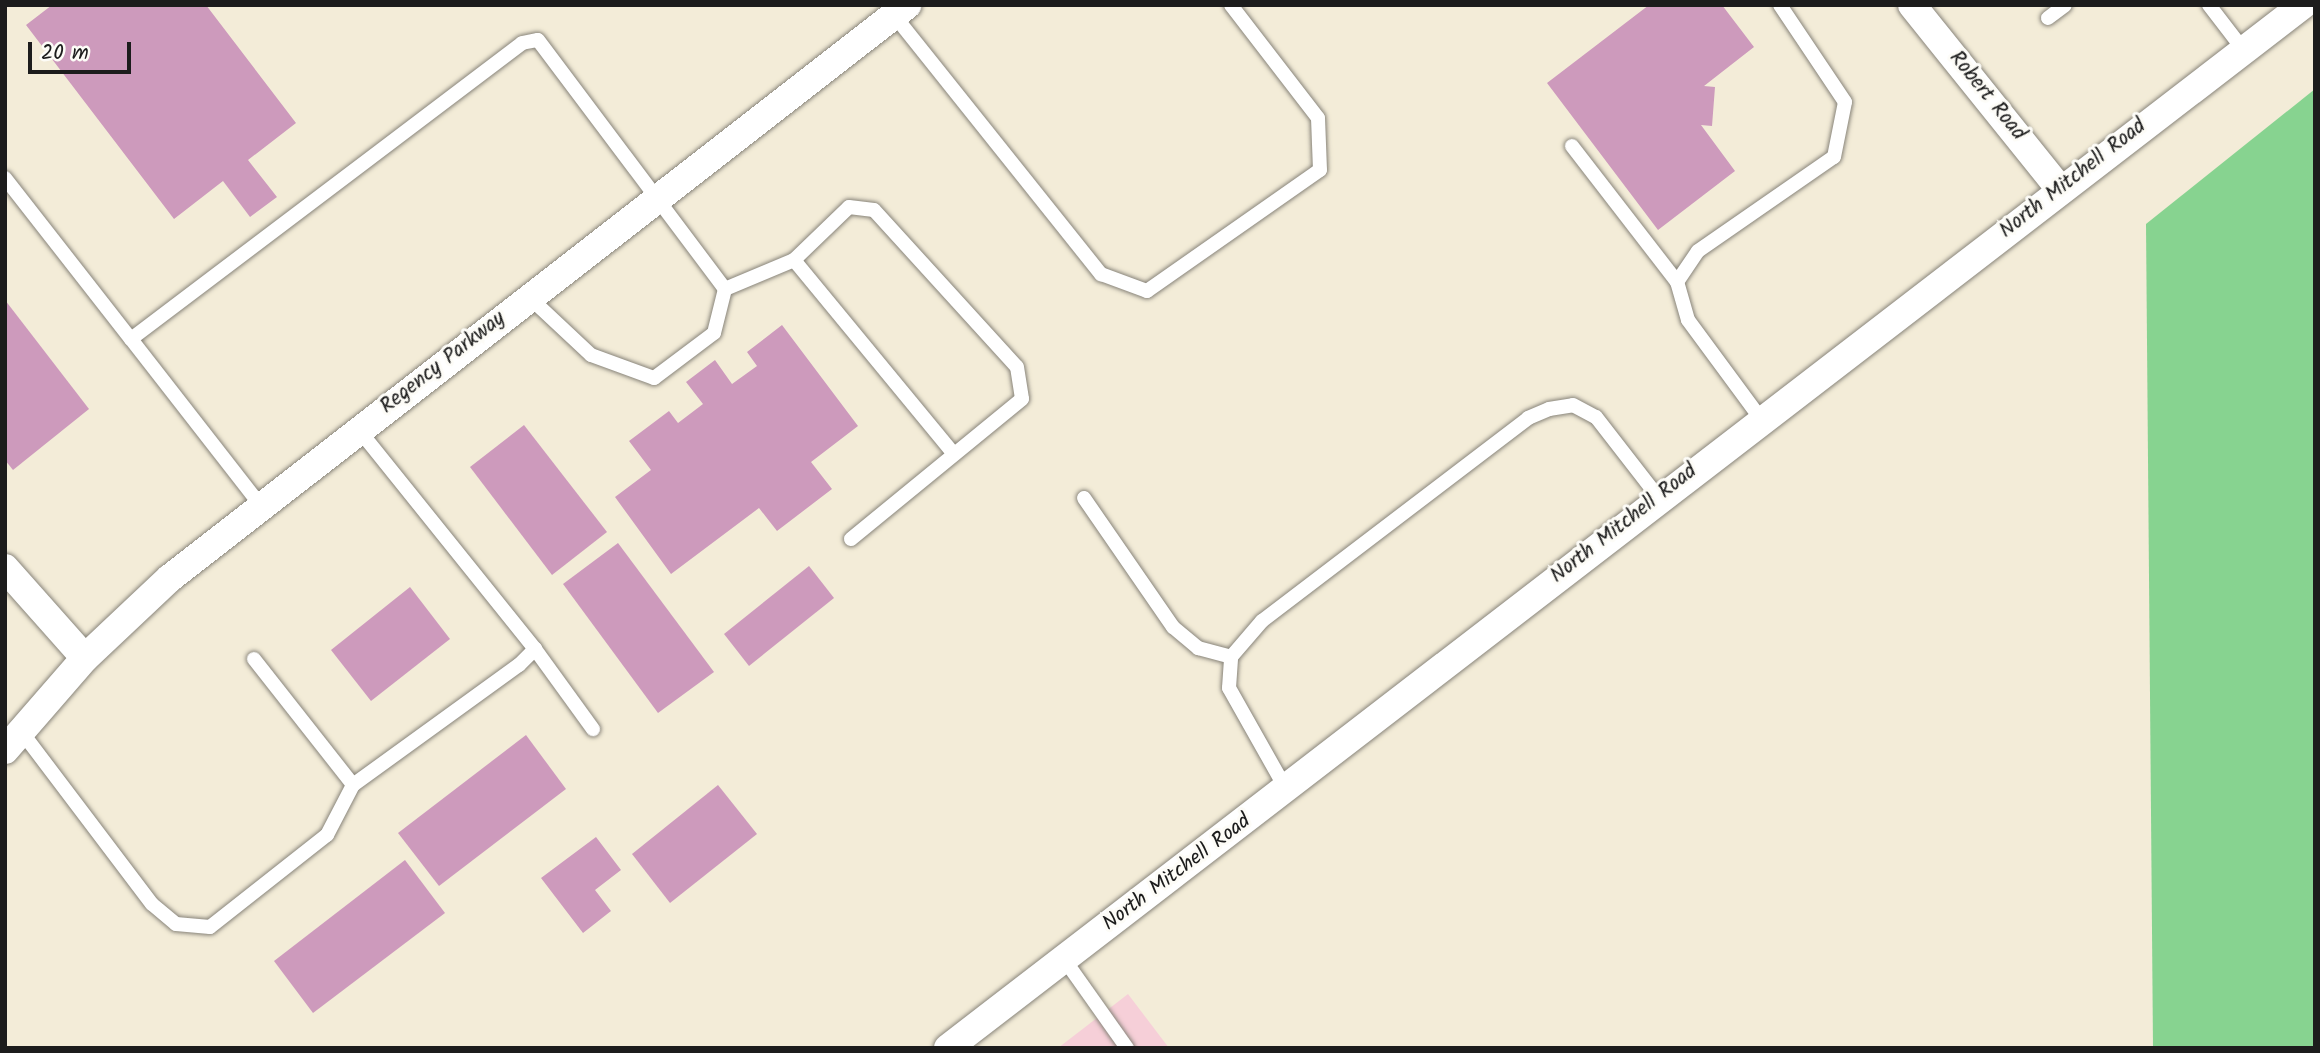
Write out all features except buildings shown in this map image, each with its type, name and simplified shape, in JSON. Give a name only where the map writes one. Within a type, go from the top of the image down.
[{"type":"street","name":"Robert Road","points":[[1912,5],[2060,189]]},
{"type":"street","name":"North Mitchell Road","points":[[948,1048],[1286,789],[1658,497],[2242,48],[2303,5]]},
{"type":"street","name":"Regency Parkway","points":[[13,740],[85,658],[170,578],[358,429],[901,10]]},
{"type":"street","points":[[5,568],[85,658]]},
{"type":"lane","points":[[901,10],[1101,274],[1147,291],[1320,170],[1318,118],[1231,5]]},
{"type":"lane","points":[[1677,282],[1698,251],[1834,158],[1845,102],[1780,5]]},
{"type":"lane","points":[[2048,18],[2065,5]]},
{"type":"lane","points":[[2209,5],[2242,48]]},
{"type":"lane","points":[[131,339],[522,43],[538,40],[725,289]]},
{"type":"lane","points":[[1572,146],[1677,282],[1688,320],[1761,419]]},
{"type":"lane","points":[[5,178],[261,506]]},
{"type":"lane","points":[[725,289],[794,260],[849,207],[874,210],[1017,367],[1022,399],[851,538]]},
{"type":"lane","points":[[794,260],[954,454]]},
{"type":"lane","points":[[529,297],[591,355],[654,378],[714,333],[725,289]]},
{"type":"lane","points":[[1286,789],[1229,688],[1231,657],[1262,621],[1528,418],[1549,409],[1573,405],[1595,417],[1658,497]]},
{"type":"lane","points":[[358,429],[535,649],[593,729]]},
{"type":"lane","points":[[1084,498],[1174,627],[1198,648],[1231,657]]},
{"type":"lane","points":[[13,740],[152,904],[176,924],[210,927],[327,835],[353,785],[535,649]]},
{"type":"lane","points":[[254,659],[353,785]]},
{"type":"lane","points":[[1064,959],[1127,1048]]},
{"type":"shaded area","points":[[1128,994],[1169,1048],[1058,1048]]},
{"type":"green space","points":[[2315,89],[2315,1048],[2153,1048],[2146,224]]}]
